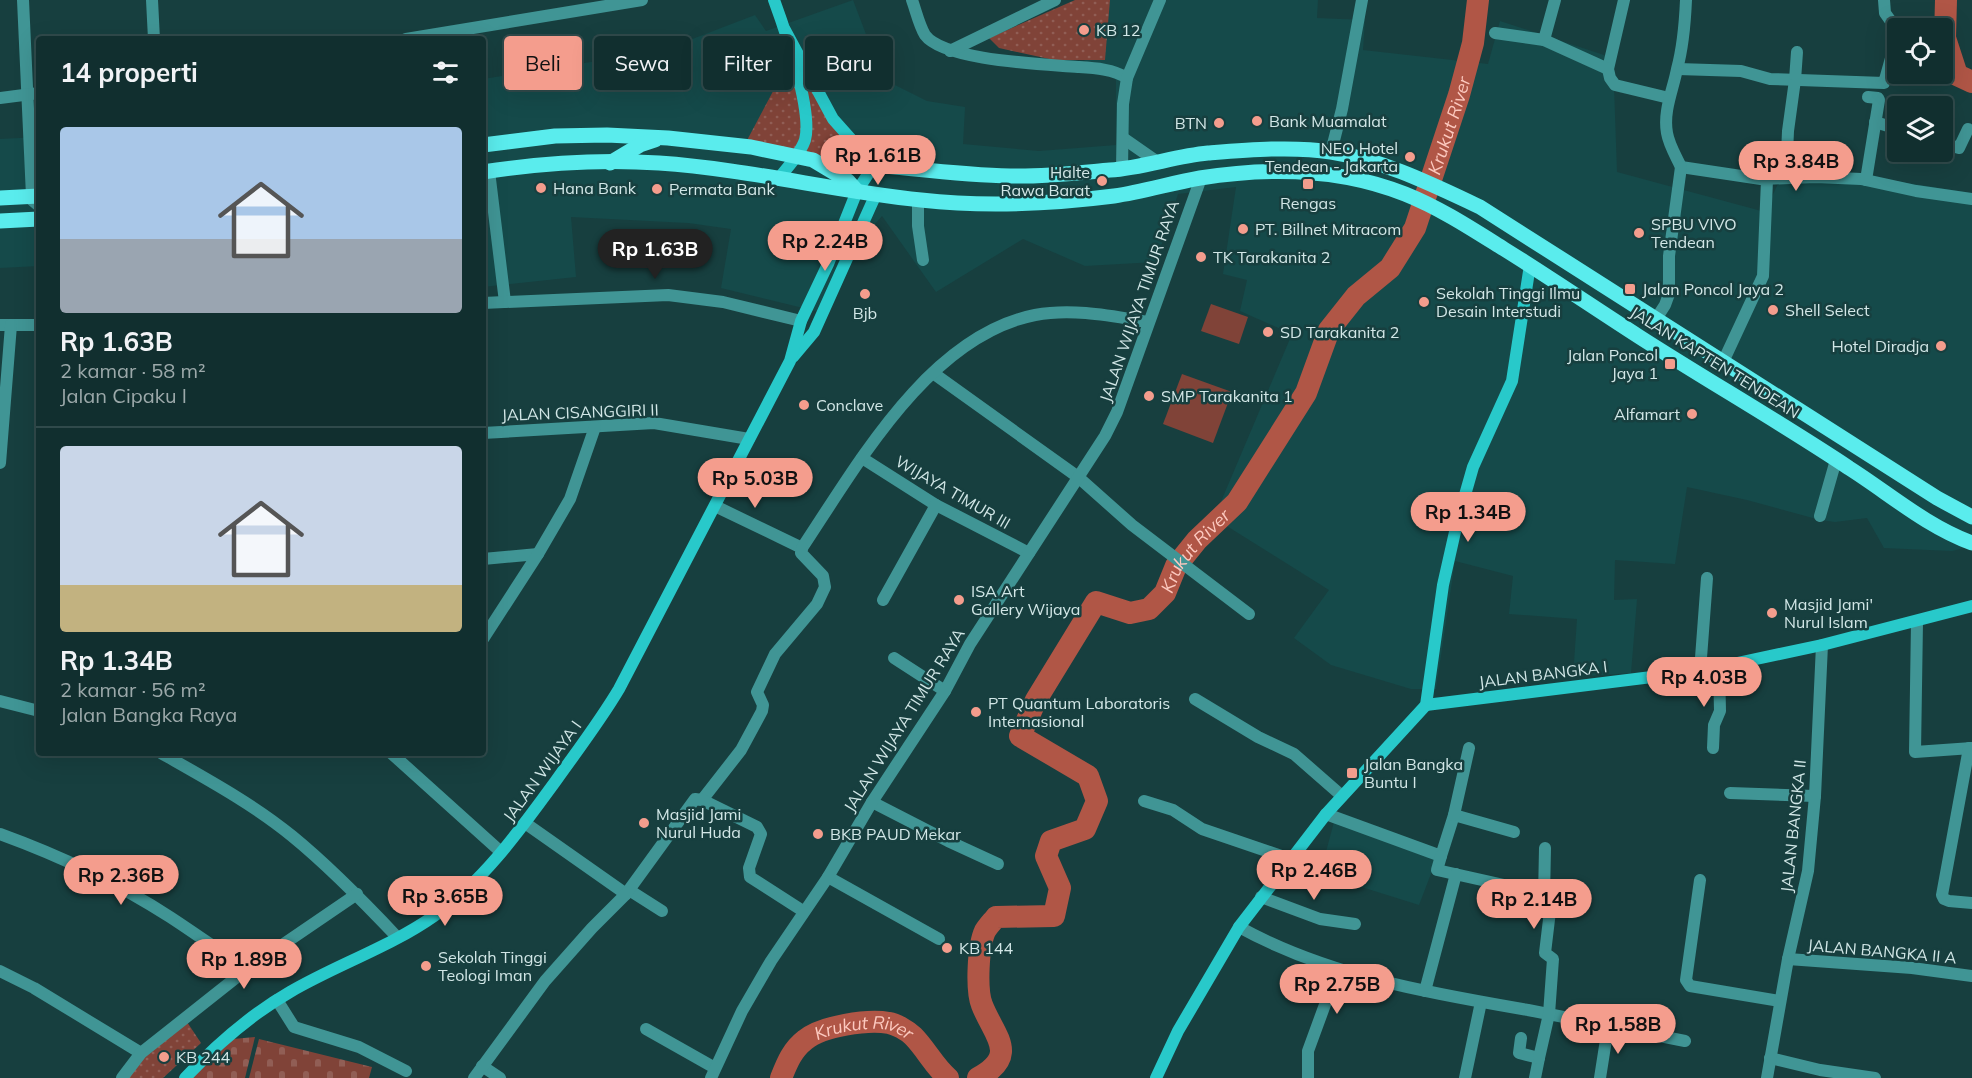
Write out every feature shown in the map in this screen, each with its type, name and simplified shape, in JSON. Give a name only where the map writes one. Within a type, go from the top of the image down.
[{"type":"main road","points":[[774,0],[785,30],[807,116],[804,143],[779,178]]},
{"type":"main road","points":[[785,30],[833,119],[874,165]]},
{"type":"main road","points":[[491,144],[607,135],[668,138],[751,147],[813,160],[832,169],[857,191]]},
{"type":"main road","points":[[610,163],[645,143],[668,138]]},
{"type":"main road","points":[[491,144],[508,144],[549,163]]},
{"type":"main road","name":"JALAN KAPTEN TENDEAN","points":[[874,165],[1011,176],[1122,169],[1207,153],[1303,150],[1331,152],[1410,176],[1480,207],[1936,498],[1972,517]]},
{"type":"main road","name":"JALAN KAPTEN TENDEAN","points":[[486,171],[549,163],[661,163],[779,178],[918,200],[975,203],[1035,202],[1115,195],[1201,178],[1260,171],[1303,171],[1364,180],[1405,194],[1438,210],[1530,265],[1638,336],[1836,460],[1926,521],[1972,543]]},
{"type":"main road","name":"JALAN WIJAYA I","points":[[185,1078],[246,1021],[277,1000],[428,921],[459,897],[525,823],[620,689],[790,360],[801,321],[828,264],[857,191],[874,165]]},
{"type":"main road","name":"JALAN WIJAYA I","points":[[790,360],[814,332],[876,194]]},
{"type":"main road","points":[[2,209],[35,199]]},
{"type":"main road","points":[[2,209],[33,219]]},
{"type":"main road","points":[[1156,1078],[1178,1031],[1239,927],[1326,814],[1426,705],[1443,585],[1457,523],[1473,467],[1512,381],[1530,265]]},
{"type":"main road","name":"JALAN BANGKA I","points":[[1426,705],[1700,671],[1822,645],[1972,606]]},
{"type":"street","points":[[23,0],[34,93],[35,199]]},
{"type":"street","points":[[152,0],[154,36]]},
{"type":"street","points":[[912,0],[925,34],[950,51],[984,58],[1103,69],[1127,78]]},
{"type":"street","points":[[950,51],[1055,0]]},
{"type":"street","points":[[1122,169],[1123,104],[1127,78],[1160,0]]},
{"type":"street","points":[[1331,152],[1342,109],[1362,0]]},
{"type":"street","points":[[1544,40],[1555,0]]},
{"type":"street","points":[[1624,0],[1608,69],[1610,78],[1615,85],[1669,98]]},
{"type":"street","points":[[1656,319],[1669,294],[1669,256],[1681,167],[1666,132],[1666,122],[1669,98],[1678,69],[1685,25],[1686,0]]},
{"type":"street","points":[[1678,69],[1741,71],[1770,79],[1884,83],[1893,51],[1895,27],[1885,13],[1884,0]]},
{"type":"street","points":[[424,36],[636,1]]},
{"type":"street","points":[[1495,33],[1544,40],[1608,69]]},
{"type":"street","points":[[1786,177],[1788,130],[1797,52]]},
{"type":"street","points":[[0,98],[34,93]]},
{"type":"street","points":[[1866,180],[1878,98],[1868,97]]},
{"type":"street","points":[[1875,122],[1887,126]]},
{"type":"street","points":[[1953,146],[1959,148],[1968,129]]},
{"type":"street","points":[[1124,138],[1156,161]]},
{"type":"street","points":[[1681,167],[1767,180],[1786,177],[1866,180],[1916,191],[1972,199]]},
{"type":"street","points":[[486,171],[505,302]]},
{"type":"street","name":"JALAN WIJAYA TIMUR RAYA","points":[[713,1073],[754,990],[945,691],[970,644],[1105,436],[1117,412],[1201,178]]},
{"type":"street","points":[[1723,362],[1763,276],[1767,180]]},
{"type":"street","points":[[918,200],[918,226],[923,260]]},
{"type":"street","points":[[486,303],[668,295],[723,302],[801,321]]},
{"type":"street","points":[[702,800],[741,750],[762,711],[763,705],[757,692],[775,654],[817,604],[825,587],[823,576],[801,553],[802,548],[862,458],[899,410],[933,373],[958,350],[978,336],[1010,321],[1059,313],[1100,314],[1148,322]]},
{"type":"street","points":[[0,463],[5,325],[36,325]]},
{"type":"street","points":[[933,373],[1078,477],[1132,525],[1249,614]]},
{"type":"street","name":"JALAN CISANGGIRI II","points":[[486,433],[654,423],[750,439]]},
{"type":"street","points":[[486,634],[538,554],[570,499],[595,427]]},
{"type":"street","name":"WIJAYA TIMUR III","points":[[862,458],[936,505],[1029,553]]},
{"type":"street","points":[[1820,516],[1836,460]]},
{"type":"street","points":[[883,600],[936,505]]},
{"type":"street","points":[[715,506],[802,548]]},
{"type":"street","points":[[486,559],[538,554]]},
{"type":"street","points":[[1700,671],[1707,578]]},
{"type":"street","points":[[1917,622],[1915,752],[1971,748],[1942,895],[1949,901],[1972,903]]},
{"type":"street","name":"JALAN BANGKA II","points":[[1767,1078],[1788,959],[1808,871],[1815,796],[1822,645]]},
{"type":"street","points":[[894,658],[945,691]]},
{"type":"street","points":[[1713,748],[1714,725],[1720,711],[1719,667]]},
{"type":"street","points":[[1195,699],[1294,754],[1342,796]]},
{"type":"street","points":[[0,701],[36,710]]},
{"type":"street","points":[[1469,748],[1454,815],[1437,870],[1504,885]]},
{"type":"street","points":[[166,756],[232,795],[290,834],[357,894],[397,937]]},
{"type":"street","points":[[397,756],[501,852]]},
{"type":"street","points":[[1730,793],[1815,796]]},
{"type":"street","points":[[474,1078],[545,981],[628,892],[695,799],[702,800],[757,827],[761,834],[752,855],[748,872],[750,877],[804,912]]},
{"type":"street","points":[[1144,801],[1173,810],[1202,829],[1290,859]]},
{"type":"street","points":[[872,802],[998,864]]},
{"type":"street","points":[[1326,814],[1441,856]]},
{"type":"street","points":[[1454,815],[1514,832]]},
{"type":"street","points":[[525,823],[628,892],[662,911]]},
{"type":"street","points":[[0,834],[38,848],[126,892],[168,916],[247,969]]},
{"type":"street","points":[[1535,1078],[1549,1014],[1553,959],[1545,953],[1550,911],[1549,898],[1544,897],[1545,848]]},
{"type":"street","points":[[1425,991],[1456,874]]},
{"type":"street","points":[[828,877],[939,939]]},
{"type":"street","points":[[1700,880],[1686,980],[1688,984],[1780,1001]]},
{"type":"street","points":[[122,1078],[141,1053],[247,969],[357,894]]},
{"type":"street","points":[[1261,897],[1320,919],[1355,924]]},
{"type":"street","points":[[1239,927],[1271,945],[1338,969],[1425,991],[1685,1041]]},
{"type":"street","name":"JALAN BANGKA II A","points":[[1788,959],[1912,968],[1972,976]]},
{"type":"street","points":[[1308,1078],[1308,1051],[1338,969]]},
{"type":"street","points":[[0,971],[34,988],[141,1053]]},
{"type":"street","points":[[277,1000],[294,1027],[359,1047],[406,1071]]},
{"type":"street","points":[[1465,1078],[1481,1002]]},
{"type":"street","points":[[1600,1078],[1608,1027]]},
{"type":"street","points":[[646,1029],[713,1073]]},
{"type":"street","points":[[1521,1038],[1519,1053],[1539,1058]]},
{"type":"street","points":[[1770,1058],[1820,1070],[1875,1078]]},
{"type":"street","points":[[482,1066],[500,1078]]},
{"type":"shaded area","points":[[853,0],[867,36],[805,36],[805,90],[893,90],[893,84],[927,101],[965,107],[963,144],[1039,151],[1116,145],[1116,80],[1082,59],[1084,0],[1318,0],[1317,18],[1365,20],[1363,50],[1488,64],[1500,21],[1613,58],[1617,172],[1765,212],[1787,164],[1972,193],[1972,546],[1952,551],[1884,548],[1867,518],[1835,522],[1820,520],[1747,500],[1687,487],[1675,564],[1615,560],[1614,600],[1637,599],[1631,673],[1573,677],[1577,619],[1509,614],[1513,576],[1455,561],[1436,689],[1411,689],[1331,665],[1294,638],[1329,590],[1214,518],[1292,334],[1240,311],[1247,280],[1223,274],[1236,187],[1178,194],[1156,262],[1085,266],[1023,239],[936,292],[882,216],[861,240],[828,314],[721,288],[731,229],[688,223],[571,217],[576,277],[486,287],[486,79],[504,76],[504,90],[582,90],[582,63],[594,62],[594,90],[691,90],[691,40],[755,15],[766,31]]},
{"type":"shaded area","points":[[36,137],[36,266],[0,268],[0,139]]},
{"type":"shaded area","points":[[1334,822],[1437,858],[1419,905],[1320,874]]},
{"type":"green space","points":[[1075,0],[1110,0],[1105,60],[1054,60],[999,48],[989,38]]},
{"type":"green space","points":[[793,65],[805,70],[805,90],[816,90],[841,137],[858,160],[744,146],[774,90],[793,90]]},
{"type":"green space","points":[[1211,304],[1248,317],[1239,344],[1201,331]]},
{"type":"green space","points":[[1182,374],[1232,392],[1213,443],[1163,424]]},
{"type":"green space","points":[[187,1022],[201,1043],[163,1078],[127,1078],[140,1061]]},
{"type":"green space","points":[[255,1037],[245,1078],[192,1078],[233,1039]]},
{"type":"green space","points":[[259,1039],[372,1067],[369,1078],[249,1078]]},
{"type":"waterway","name":"Krukut River","points":[[978,1078],[991,1070],[1001,1053],[997,1036],[980,998],[979,957],[985,931],[996,917],[1054,916],[1060,888],[1046,856],[1051,841],[1085,829],[1097,801],[1088,776],[1020,736],[1036,700],[1096,602],[1130,613],[1149,609],[1165,593],[1176,566],[1197,540],[1237,502],[1306,393],[1329,330],[1356,296],[1390,268],[1415,228],[1459,95],[1473,43],[1478,0]]},
{"type":"waterway","points":[[1946,0],[1945,38],[1957,75],[1972,82]]},
{"type":"waterway","name":"Krukut River","points":[[781,1078],[793,1052],[805,1040],[834,1027],[869,1022],[892,1024],[908,1032],[948,1078]]},
{"type":"place","name":"KB 12","points":[[1084,30]]},
{"type":"place","name":"Bank Muamalat","points":[[1257,121]]},
{"type":"place","name":"BTN","points":[[1219,123]]},
{"type":"place","name":"NEO Hotel Tendean - Jakarta","points":[[1410,157]]},
{"type":"place","name":"Halte Rawa Barat","points":[[1102,181]]},
{"type":"place","name":"Rengas","points":[[1308,184]]},
{"type":"place","name":"Hana Bank","points":[[541,188]]},
{"type":"place","name":"Permata Bank","points":[[657,189]]},
{"type":"place","name":"PT. Billnet Mitracom","points":[[1243,229]]},
{"type":"place","name":"SPBU VIVO Tendean","points":[[1639,233]]},
{"type":"place","name":"TK Tarakanita 2","points":[[1201,257]]},
{"type":"place","name":"Jalan Poncol Jaya 2","points":[[1630,289]]},
{"type":"place","name":"Bjb","points":[[865,294]]},
{"type":"place","name":"Sekolah Tinggi Ilmu Desain Interstudi","points":[[1424,302]]},
{"type":"place","name":"Shell Select","points":[[1773,310]]},
{"type":"place","name":"SD Tarakanita 2","points":[[1268,332]]},
{"type":"place","name":"Hotel Diradja","points":[[1941,346]]},
{"type":"place","name":"Jalan Poncol Jaya 1","points":[[1670,364]]},
{"type":"place","name":"SMP Tarakanita 1","points":[[1149,396]]},
{"type":"place","name":"Conclave","points":[[804,405]]},
{"type":"place","name":"Alfamart","points":[[1692,414]]},
{"type":"place","name":"ISA Art Gallery Wijaya","points":[[959,600]]},
{"type":"place","name":"Masjid Jami' Nurul Islam","points":[[1772,613]]},
{"type":"place","name":"PT Quantum Laboratoris Internasional","points":[[976,712]]},
{"type":"place","name":"Jalan Bangka Buntu I","points":[[1352,773]]},
{"type":"place","name":"Masjid Jami Nurul Huda","points":[[644,823]]},
{"type":"place","name":"BKB PAUD Mekar","points":[[818,834]]},
{"type":"place","name":"KB 144","points":[[947,948]]},
{"type":"place","name":"Sekolah Tinggi Teologi Iman","points":[[426,966]]},
{"type":"place","name":"KB 244","points":[[164,1057]]}]
